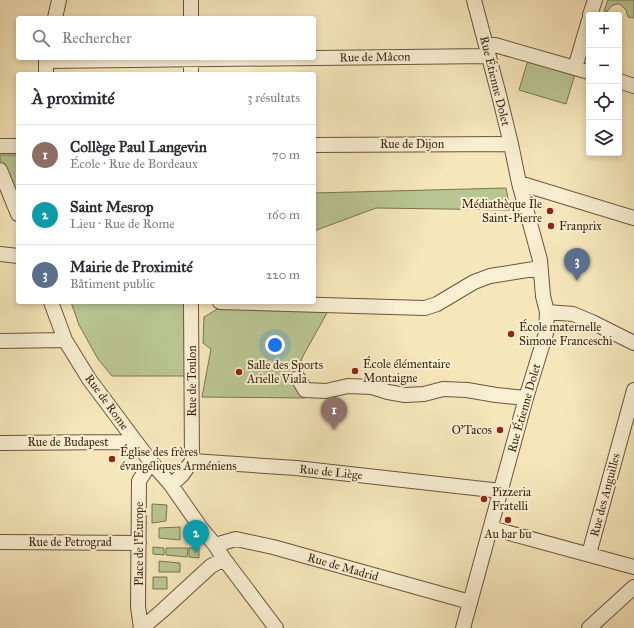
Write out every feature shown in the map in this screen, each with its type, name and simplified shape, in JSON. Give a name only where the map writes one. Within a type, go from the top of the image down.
[{"type":"street","points":[[55,16],[59,0]]},
{"type":"street","points":[[191,0],[191,16]]},
{"type":"street","name":"Rue Étienne Dolet","points":[[463,628],[526,398],[546,333],[547,312],[543,296],[540,260],[519,183],[499,94],[474,0]]},
{"type":"street","points":[[591,12],[595,0]]},
{"type":"street","points":[[575,68],[586,30]]},
{"type":"street","name":"Rue de Mâcon","points":[[316,56],[487,51],[495,46],[586,71]]},
{"type":"street","name":"Rue de Mâcon","points":[[46,64],[162,60]]},
{"type":"street","points":[[191,60],[191,72]]},
{"type":"street","points":[[622,82],[634,86]]},
{"type":"street","name":"Rue de Dijon","points":[[316,145],[511,144]]},
{"type":"street","points":[[0,146],[16,146]]},
{"type":"street","points":[[0,170],[16,209]]},
{"type":"street","points":[[519,183],[634,218]]},
{"type":"street","points":[[0,254],[16,256]]},
{"type":"street","points":[[288,304],[425,308],[437,304],[474,282],[490,276],[540,268]]},
{"type":"street","name":"Rue de Rome","points":[[52,304],[65,340],[89,379],[150,462],[171,485],[201,528],[276,628]]},
{"type":"street","name":"Rue de Toulon","points":[[191,304],[192,461]]},
{"type":"street","points":[[547,312],[573,314],[634,343]]},
{"type":"street","points":[[0,341],[65,340]]},
{"type":"street","points":[[298,378],[305,390],[326,391],[348,386],[372,387],[405,395],[424,394],[443,389],[467,390],[526,398]]},
{"type":"street","name":"Rue des Anguilles","points":[[589,554],[634,390]]},
{"type":"street","name":"Rue de Budapest","points":[[0,442],[137,443]]},
{"type":"street","points":[[171,485],[182,475],[192,461]]},
{"type":"street","name":"Rue de Liège","points":[[192,461],[296,468],[501,491]]},
{"type":"street","name":"Place de l'Europe","points":[[150,462],[139,481],[138,607],[142,628],[211,566],[224,559]]},
{"type":"street","points":[[491,528],[634,567]]},
{"type":"street","name":"Rue de Madrid","points":[[215,545],[236,539],[265,545],[470,602]]},
{"type":"street","name":"Rue de Petrograd","points":[[0,542],[139,543]]},
{"type":"street","points":[[589,628],[634,587]]},
{"type":"green space","points":[[608,0],[634,0],[634,18],[628,17],[626,10],[620,4],[615,4],[609,8],[607,12],[604,11]]},
{"type":"green space","points":[[528,60],[575,74],[566,104],[519,90]]},
{"type":"green space","points":[[0,155],[16,155],[16,201],[0,163]]},
{"type":"green space","points":[[506,188],[510,210],[376,208],[316,230],[316,193]]},
{"type":"green space","points":[[72,304],[185,304],[185,376],[112,376],[98,359],[79,325]]},
{"type":"green space","points":[[219,308],[323,310],[327,313],[303,356],[296,376],[307,377],[305,398],[202,397],[211,349],[203,343],[204,317]]},
{"type":"green space","points":[[152,504],[167,505],[166,521],[152,523]]},
{"type":"green space","points":[[180,527],[180,540],[159,538],[159,528]]},
{"type":"green space","points":[[153,547],[164,548],[164,555],[153,554]]},
{"type":"green space","points":[[166,548],[188,548],[187,557],[166,555]]},
{"type":"green space","points":[[189,548],[199,548],[199,558],[189,557]]},
{"type":"green space","points":[[159,561],[180,563],[180,572],[159,572]]},
{"type":"green space","points":[[153,577],[167,577],[167,589],[153,589]]},
{"type":"place","name":"Médiathèque Île Saint-Pierre","points":[[550,211]]},
{"type":"place","name":"Franprix","points":[[551,226]]},
{"type":"place","name":"Mairie de Proximité","points":[[577,281]]},
{"type":"place","name":"École maternelle Simone Franceschi","points":[[511,334]]},
{"type":"place","name":"École élémentaire Montaigne","points":[[355,371]]},
{"type":"place","name":"Salle des Sports Arielle Viala","points":[[239,372]]},
{"type":"place","name":"Collège Paul Langevin","points":[[334,430]]},
{"type":"place","name":"O'Tacos","points":[[500,430]]},
{"type":"place","name":"Église des frères évangéliques Arméniens","points":[[112,459]]},
{"type":"place","name":"Pizzeria Fratelli","points":[[484,499]]},
{"type":"place","name":"Au bar bu","points":[[508,520]]},
{"type":"place","name":"Saint Mesrop","points":[[196,553]]}]
